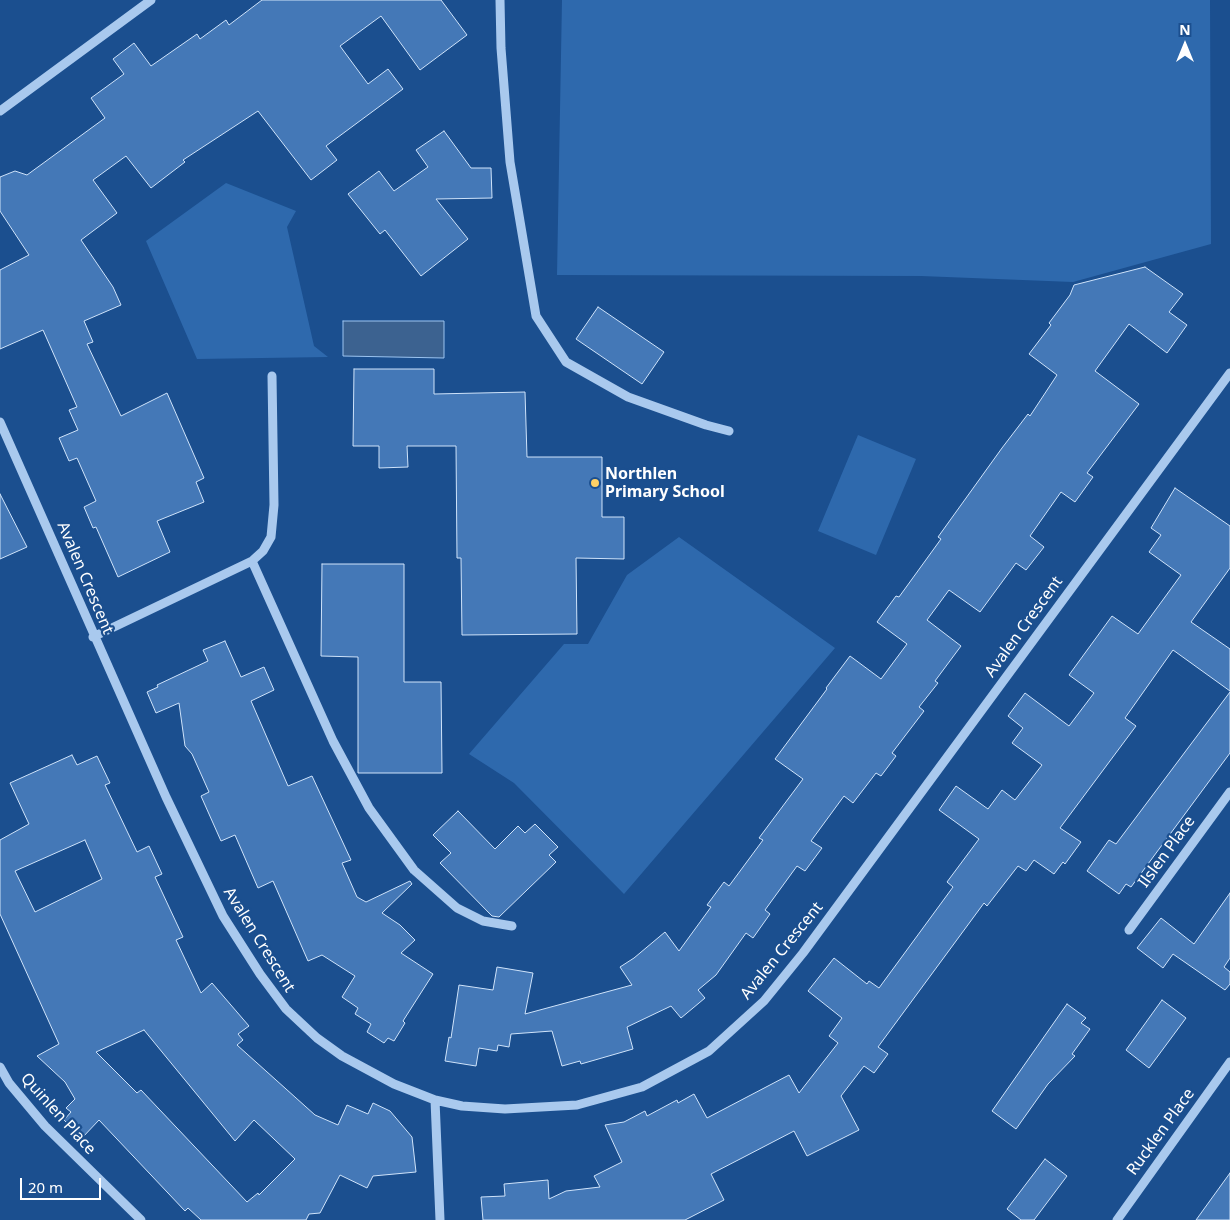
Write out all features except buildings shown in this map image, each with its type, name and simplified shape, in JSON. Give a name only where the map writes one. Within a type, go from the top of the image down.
[{"type":"street","points":[[0,111],[151,0]]},
{"type":"street","points":[[500,0],[501,48],[510,162],[536,316],[566,362],[628,397],[706,425],[729,431]]},
{"type":"street","name":"Avalen Crescent","points":[[0,422],[93,637],[223,916],[260,974],[286,1009],[329,1047],[394,1084],[435,1100],[462,1106],[505,1109],[577,1105],[642,1087],[709,1051],[764,1001],[803,953],[1230,373]]},
{"type":"street","points":[[93,637],[252,560],[263,551],[271,537],[274,506],[272,376]]},
{"type":"street","points":[[252,560],[333,741],[370,808],[414,870],[456,908],[482,922],[512,926]]},
{"type":"street","name":"Ilslen Place","points":[[1129,930],[1230,792]]},
{"type":"street","name":"Rucklen Place","points":[[1117,1220],[1230,1062]]},
{"type":"street","name":"Quinlen Place","points":[[0,1067],[10,1083],[44,1126],[141,1220]]},
{"type":"street","points":[[435,1100],[440,1220]]},
{"type":"shaded area","points":[[562,0],[1210,0],[1211,244],[1073,282],[921,276],[557,275]]},
{"type":"shaded area","points":[[226,183],[296,211],[287,227],[314,346],[328,357],[197,359],[146,241]]},
{"type":"shaded area","points":[[343,321],[444,321],[444,358],[343,356]]},
{"type":"shaded area","points":[[858,435],[916,459],[876,555],[818,531]]},
{"type":"shaded area","points":[[679,537],[835,648],[624,894],[514,783],[469,754],[564,644],[588,644],[627,575]]},
{"type":"place","name":"Northlen Primary School","points":[[595,483]]}]
